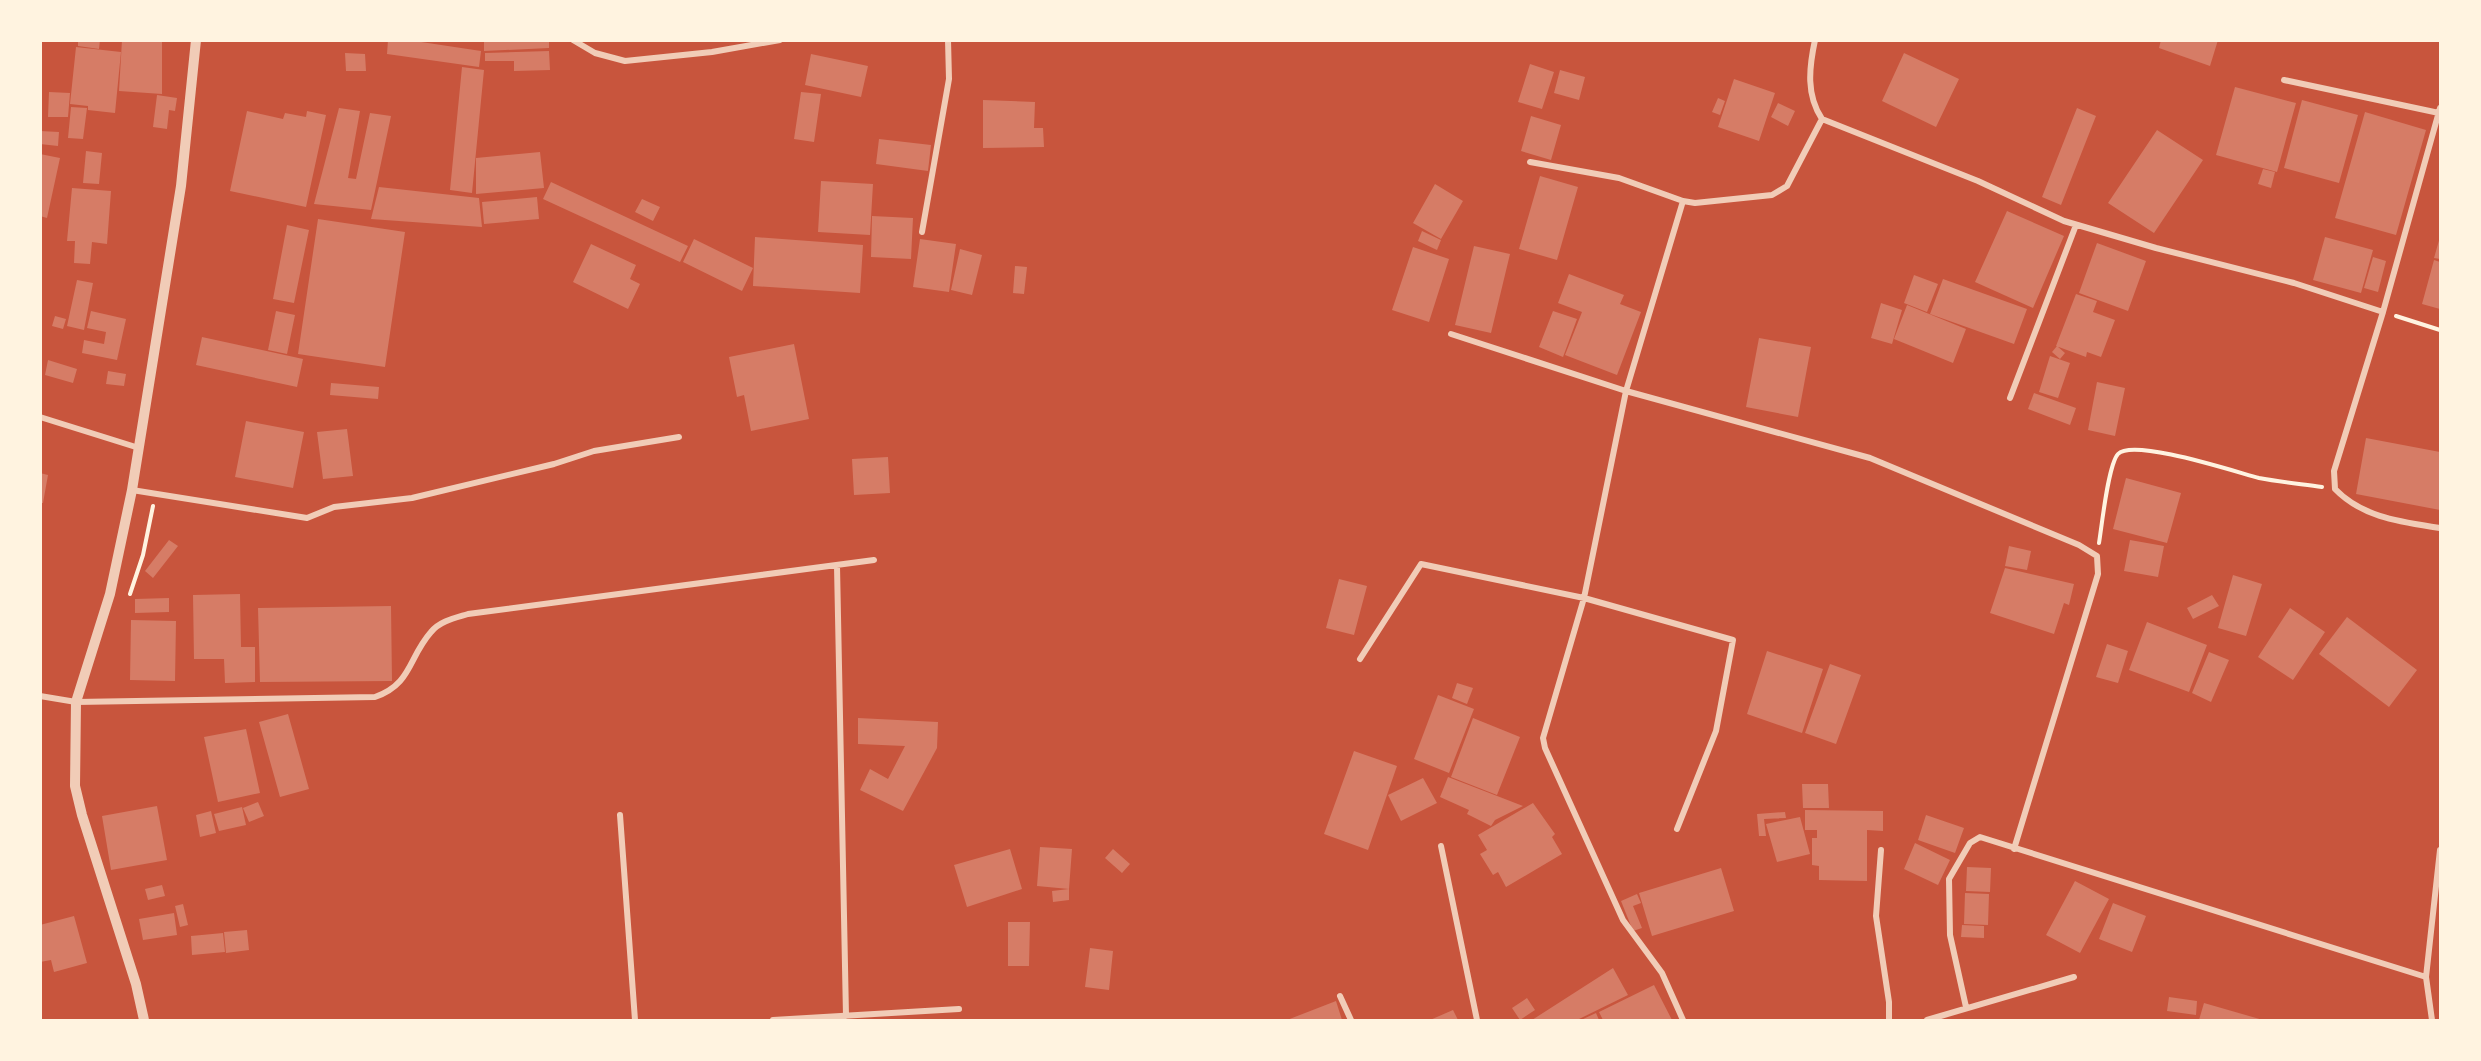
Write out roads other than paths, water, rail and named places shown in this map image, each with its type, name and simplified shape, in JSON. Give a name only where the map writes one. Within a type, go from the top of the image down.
[{"type":"street","points":[[144,1020],[136,984],[82,816],[75,786],[76,702],[110,594],[132,490],[181,186],[196,40]]},
{"type":"street","points":[[573,40],[595,53],[626,61],[712,52],[780,40]]},
{"type":"street","points":[[922,232],[949,79],[948,40]]},
{"type":"street","points":[[1815,40],[1808,70],[1812,87],[1812,104],[1822,119],[1978,181],[2044,213],[2076,225],[2294,283],[2383,312]]},
{"type":"street","points":[[2284,80],[2440,111],[2383,312],[2334,471],[2335,489],[2348,503],[2369,513],[2440,528]]},
{"type":"street","points":[[1530,162],[1619,178],[1683,201],[1695,203],[1772,195],[1788,186],[1822,119]]},
{"type":"street","points":[[1683,201],[1626,391],[1584,598],[1543,738],[1545,748],[1623,920],[1662,973],[1683,1020]]},
{"type":"street","points":[[2010,398],[2076,225]]},
{"type":"street","points":[[1451,334],[1626,391],[1870,458],[2079,545],[2097,556],[2098,574],[2014,849]]},
{"type":"street","points":[[40,417],[139,448]]},
{"type":"street","points":[[132,490],[307,518],[334,507],[412,498],[554,464],[594,451],[679,437]]},
{"type":"street","points":[[40,696],[76,702],[375,698],[400,685],[431,632],[443,622],[468,614],[874,560]]},
{"type":"street","points":[[1360,659],[1421,564],[1584,598],[1733,640],[1716,731],[1677,829]]},
{"type":"street","points":[[837,566],[846,1016]]},
{"type":"street","points":[[620,815],[635,1020]]},
{"type":"street","points":[[1966,1007],[1950,935],[1949,879],[1974,839],[1980,837],[2426,977]]},
{"type":"street","points":[[1441,846],[1477,1020]]},
{"type":"street","points":[[1881,850],[1876,916],[1889,1002],[1889,1020]]},
{"type":"street","points":[[2432,1020],[2426,977],[2440,850]]},
{"type":"street","points":[[1927,1020],[2074,977]]},
{"type":"street","points":[[1340,996],[1351,1020]]},
{"type":"street","points":[[773,1020],[959,1009]]}]
